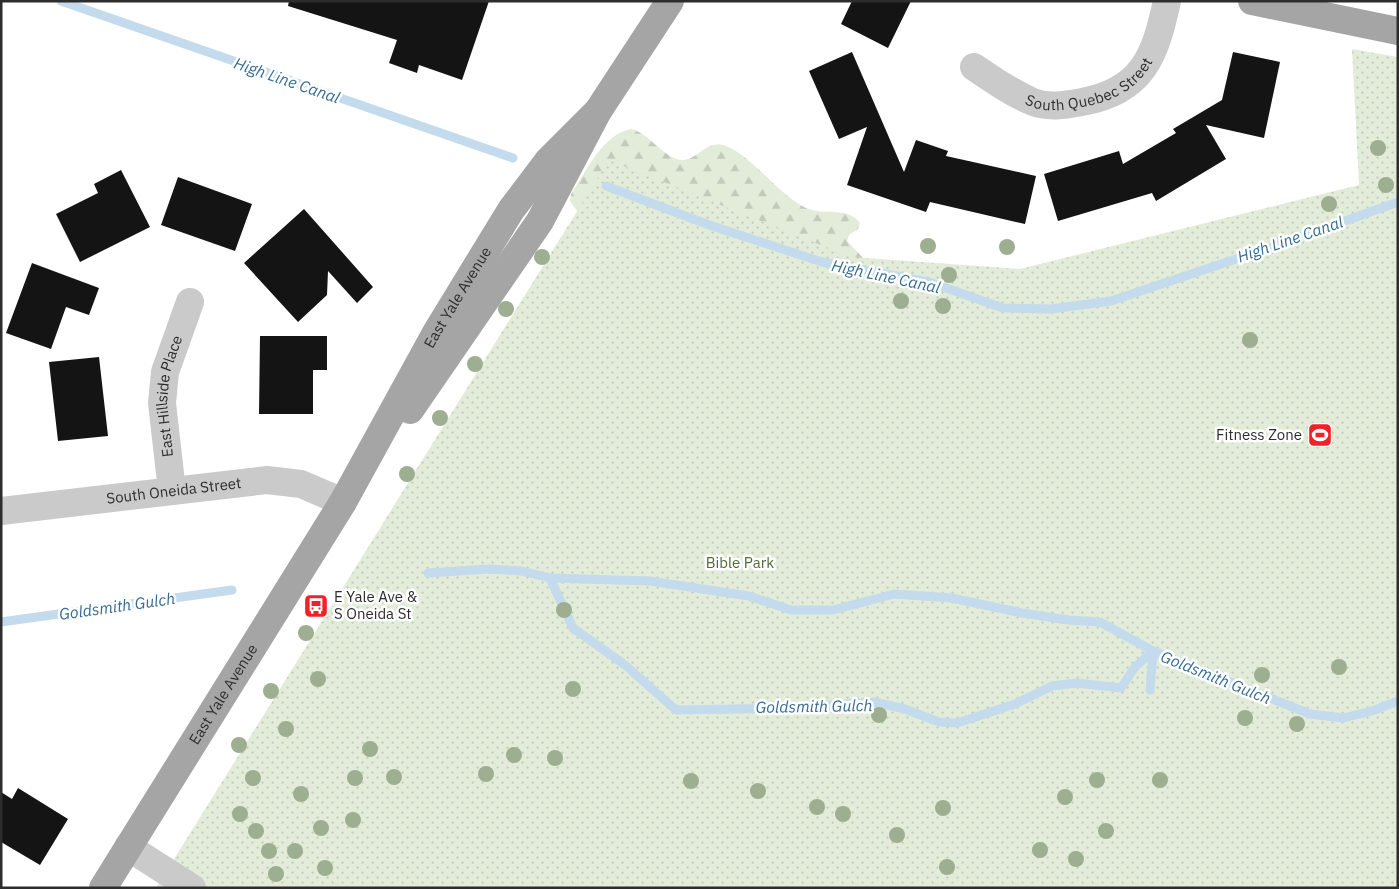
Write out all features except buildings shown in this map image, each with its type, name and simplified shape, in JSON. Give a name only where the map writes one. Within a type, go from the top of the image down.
[{"type":"main road","name":"East Yale Avenue","points":[[103,888],[343,502],[437,331],[511,210],[548,161],[598,111],[670,1]]},
{"type":"main road","points":[[1252,1],[1398,30]]},
{"type":"street","name":"South Quebec Street","points":[[974,67],[1008,89],[1042,104],[1070,104],[1101,98],[1126,86],[1143,70],[1158,38],[1167,1]]},
{"type":"street","name":"East Hillside Place","points":[[172,491],[162,403],[165,372],[190,302]]},
{"type":"street","name":"South Oneida Street","points":[[1,511],[249,481],[274,480],[301,484],[343,502]]},
{"type":"street","points":[[128,847],[192,888]]},
{"type":"green space","name":"Bible Park","points":[[1352,49],[1398,57],[1398,888],[156,888],[609,160],[851,257],[1020,269],[1359,185]]},
{"type":"green space","points":[[632,129],[645,136],[671,157],[678,159],[689,159],[714,145],[726,146],[746,158],[784,193],[804,207],[811,210],[848,214],[860,223],[858,229],[849,235],[847,241],[866,261],[579,214],[570,201],[571,194],[589,165],[612,138]]},
{"type":"waterway","name":"High Line Canal","points":[[61,1],[513,158]]},
{"type":"waterway","name":"High Line Canal","points":[[606,186],[712,226],[822,262],[929,282],[1003,308],[1051,309],[1111,301],[1398,202]]},
{"type":"waterway","points":[[428,573],[489,569],[521,571],[550,578],[650,581],[749,596],[791,610],[833,610],[894,594],[952,598],[1022,613],[1068,620],[1100,622],[1153,651],[1310,714],[1343,718],[1372,711],[1398,701]]},
{"type":"waterway","name":"Goldsmith Gulch","points":[[550,578],[573,628],[625,665],[676,710],[785,708],[874,702],[905,709],[939,722],[957,723],[1015,704],[1052,686],[1077,683],[1121,688],[1135,667],[1153,651]]},
{"type":"waterway","name":"Goldsmith Gulch","points":[[1,622],[232,590]]},
{"type":"waterway","points":[[1150,690],[1153,651]]},
{"type":"place","name":"Fitness Zone","points":[[1320,435]]},
{"type":"place","name":"E Yale Ave & S Oneida St","points":[[316,606]]}]
